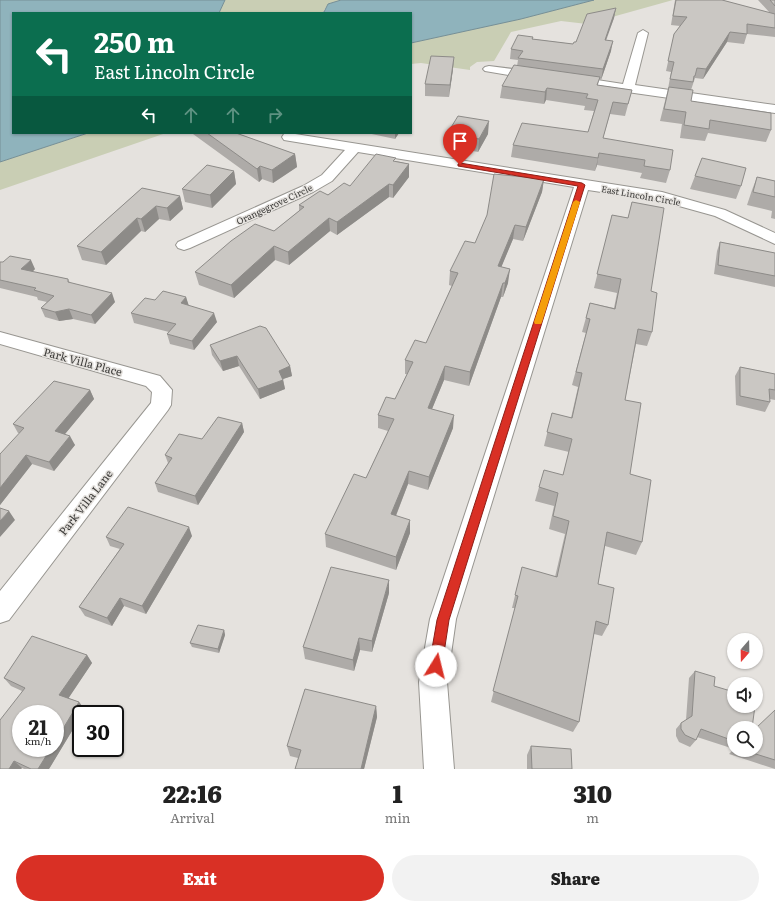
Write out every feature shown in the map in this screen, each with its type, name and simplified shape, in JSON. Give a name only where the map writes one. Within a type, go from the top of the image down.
[{"type":"street","points":[[628,89],[643,33]]},
{"type":"street","points":[[489,69],[775,109]]},
{"type":"street","name":"East Lincoln Circle","points":[[289,137],[662,197],[720,213],[775,239]]},
{"type":"street","name":"Orangegrove Circle","points":[[184,245],[308,189],[327,178],[354,148]]},
{"type":"street","points":[[440,769],[433,682],[443,620],[582,185]]},
{"type":"street","name":"Park Villa Place","points":[[0,338],[153,381],[162,390]]},
{"type":"street","name":"Park Villa Lane","points":[[0,611],[160,405],[162,390]]},
{"type":"green space","points":[[225,0],[341,0],[328,4],[323,12],[219,12]]},
{"type":"green space","points":[[594,0],[673,0],[587,24],[561,21],[511,32],[494,61],[477,62],[470,67],[470,70],[421,63],[412,64],[412,43],[521,19]]},
{"type":"green space","points":[[85,134],[163,134],[0,190],[0,162]]},
{"type":"water","points":[[0,0],[225,0],[219,12],[12,12],[12,134],[85,134],[0,162]]},
{"type":"water","points":[[341,0],[594,0],[521,19],[412,43],[412,12],[324,12],[328,4]]},
{"type":"building","points":[[676,0],[722,0],[775,14],[775,28],[747,24],[747,34],[730,32],[706,69],[697,68],[693,82],[670,79],[674,62],[668,61],[674,34],[687,17],[673,16]]},
{"type":"building","points":[[770,0],[775,0],[775,6]]},
{"type":"building","points":[[616,8],[605,40],[613,41],[603,69],[518,58],[523,51],[511,49],[518,35],[533,37],[532,39],[573,44],[576,42],[587,14]]},
{"type":"building","points":[[431,56],[454,57],[450,85],[425,84]]},
{"type":"building","points":[[514,65],[600,77],[597,85],[632,90],[628,104],[613,102],[603,138],[673,150],[670,170],[644,166],[645,160],[599,153],[598,158],[513,145],[522,123],[588,132],[598,100],[586,98],[588,94],[547,88],[545,92],[502,86]]},
{"type":"building","points":[[669,87],[693,90],[691,101],[771,113],[771,130],[710,120],[709,129],[684,125],[686,112],[664,109]]},
{"type":"building","points":[[458,116],[489,121],[479,139],[447,134]]},
{"type":"building","points":[[208,134],[239,134],[295,154],[272,170],[260,166],[257,169]]},
{"type":"building","points":[[376,154],[396,158],[393,161],[409,164],[393,185],[389,184],[337,222],[329,218],[288,252],[274,246],[231,285],[195,272],[231,241],[255,224],[274,231],[304,207],[299,205],[320,191],[328,195],[344,183],[350,186]]},
{"type":"building","points":[[702,158],[746,168],[741,186],[695,176]]},
{"type":"building","points":[[207,165],[234,171],[210,195],[182,189]]},
{"type":"building","points":[[494,174],[544,179],[526,227],[515,225],[498,266],[510,269],[505,283],[503,283],[470,372],[445,366],[428,408],[454,415],[429,477],[409,471],[391,514],[410,520],[396,557],[325,534],[354,474],[366,478],[394,419],[378,415],[386,397],[395,399],[413,362],[405,360],[415,340],[426,343],[458,273],[450,271],[465,241],[475,243],[487,215]]},
{"type":"building","points":[[757,177],[775,181],[775,197],[753,192]]},
{"type":"building","points":[[142,188],[180,196],[167,208],[156,206],[141,219],[137,218],[101,252],[77,246]]},
{"type":"building","points":[[632,202],[664,208],[651,291],[657,293],[652,332],[638,329],[625,400],[641,403],[630,474],[651,480],[642,542],[607,532],[598,584],[614,588],[608,625],[596,621],[579,722],[493,691],[518,596],[515,595],[522,567],[557,577],[569,521],[553,516],[558,493],[539,487],[544,470],[563,475],[572,439],[547,432],[552,413],[572,418],[582,373],[576,372],[590,319],[586,318],[590,303],[615,309],[621,279],[597,274],[612,215],[628,218]]},
{"type":"building","points":[[720,242],[775,253],[775,276],[718,265]]},
{"type":"building","points":[[10,256],[31,260],[21,269],[68,279],[68,282],[112,293],[91,315],[69,309],[55,312],[41,308],[54,296],[34,290],[36,288],[0,280],[0,262],[3,262]]},
{"type":"building","points":[[163,291],[186,297],[181,303],[214,313],[192,341],[167,334],[176,324],[131,313],[145,298],[155,300]]},
{"type":"building","points":[[260,326],[266,328],[290,366],[279,371],[283,380],[258,389],[237,356],[220,361],[210,345]]},
{"type":"building","points":[[740,367],[775,374],[775,390],[769,389],[770,402],[740,396]]},
{"type":"building","points":[[54,381],[90,390],[55,431],[70,436],[49,462],[26,455],[0,488],[0,454],[24,428],[13,424]]},
{"type":"building","points":[[218,417],[242,423],[195,496],[155,483],[172,458],[165,455],[179,434],[202,439]]},
{"type":"building","points":[[128,507],[189,527],[142,606],[120,598],[107,618],[79,607],[124,544],[106,537]]},
{"type":"building","points":[[0,508],[9,511],[0,521]]},
{"type":"building","points":[[331,567],[389,580],[372,641],[359,638],[353,660],[303,647]]},
{"type":"building","points":[[198,625],[224,630],[218,649],[190,643]]},
{"type":"building","points":[[32,636],[87,655],[59,695],[79,702],[77,705],[72,705],[72,714],[64,727],[64,705],[12,705],[12,757],[45,757],[38,769],[31,769],[14,761],[9,769],[0,769],[0,720],[25,688],[4,678]]},
{"type":"building","points":[[695,671],[715,677],[714,686],[727,690],[727,713],[754,713],[753,721],[727,721],[727,738],[701,729],[696,740],[685,735],[681,729],[681,723],[692,716]]},
{"type":"building","points":[[305,689],[376,706],[361,769],[295,769],[301,750],[287,746]]},
{"type":"building","points":[[775,710],[775,760],[763,756],[763,721]]},
{"type":"building","points":[[531,746],[571,749],[572,769],[532,769]]},
{"type":"slow traffic","points":[[538,322],[576,202]]},
{"type":"route","points":[[436,666],[443,620],[582,185],[460,165]]}]
